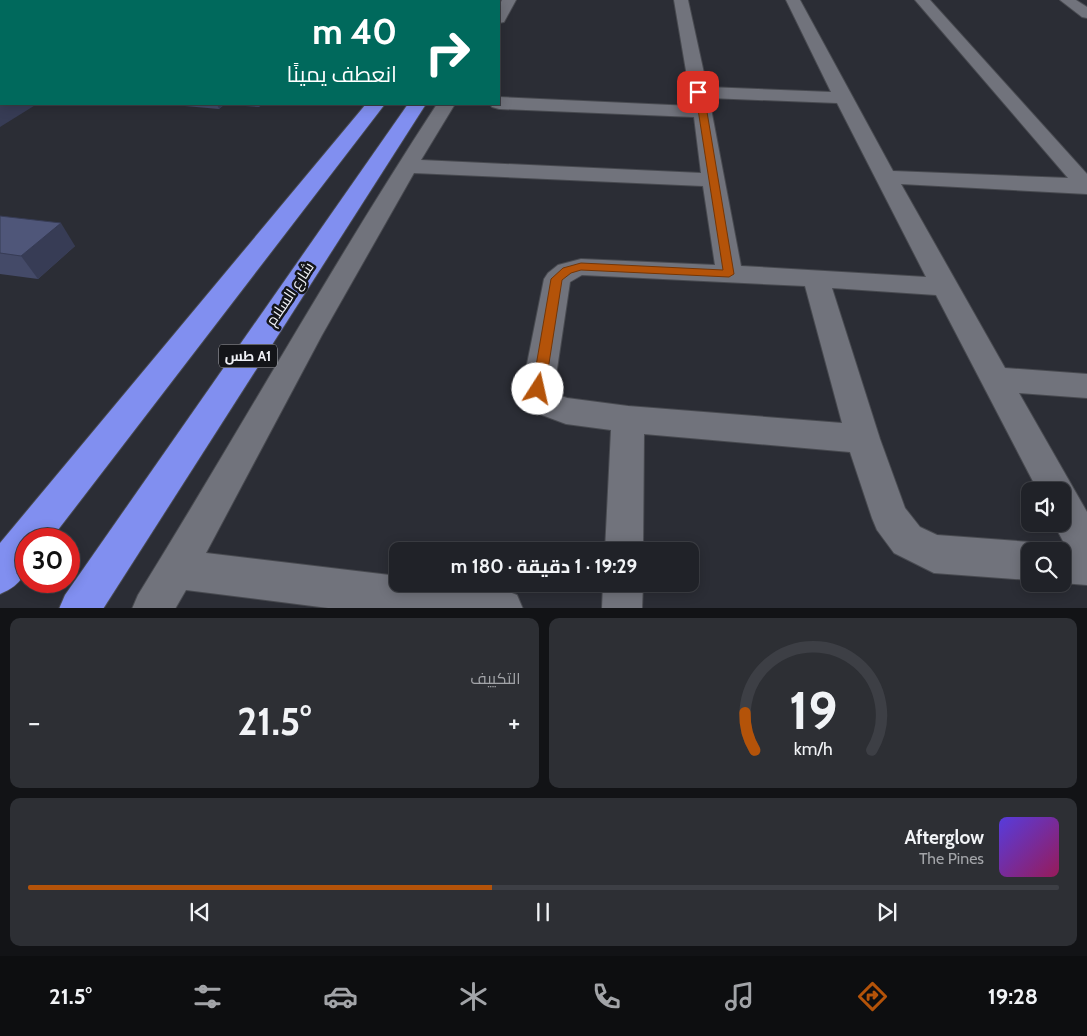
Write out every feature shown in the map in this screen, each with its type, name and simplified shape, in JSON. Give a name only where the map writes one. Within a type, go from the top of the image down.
[{"type":"highway","points":[[37,528],[375,105]]},
{"type":"highway","name":"شارع السلام","points":[[79,608],[416,105]]},
{"type":"highway","points":[[0,574],[15,555]]},
{"type":"street","points":[[500,17],[509,0]]},
{"type":"street","points":[[681,0],[703,112],[729,274]]},
{"type":"street","points":[[793,0],[843,98],[887,176],[1051,482]]},
{"type":"street","points":[[922,0],[1087,187]]},
{"type":"street","points":[[1069,1],[1087,3]]},
{"type":"street","points":[[1069,1],[1087,14]]},
{"type":"street","points":[[698,92],[843,98]]},
{"type":"street","points":[[500,104],[703,112]]},
{"type":"street","points":[[152,608],[406,166],[445,105]]},
{"type":"street","points":[[406,166],[713,180]]},
{"type":"street","points":[[887,176],[1087,187]]},
{"type":"street","points":[[863,439],[628,419],[566,411],[545,403],[538,389],[556,279],[567,271],[581,267],[816,278],[945,287]]},
{"type":"street","points":[[816,278],[863,439],[890,518],[907,540],[934,554],[1021,561]]},
{"type":"street","points":[[995,379],[1087,386]]},
{"type":"street","points":[[624,542],[628,419]]},
{"type":"street","points":[[1071,519],[1087,548]]},
{"type":"street","points":[[1071,565],[1087,566]]},
{"type":"street","points":[[176,569],[503,608]]},
{"type":"street","points":[[622,608],[623,592]]},
{"type":"building","points":[[0,216],[61,223],[21,256],[0,253]]},
{"type":"route","points":[[538,389],[556,279],[567,271],[581,267],[729,274],[703,112],[698,92]]}]
